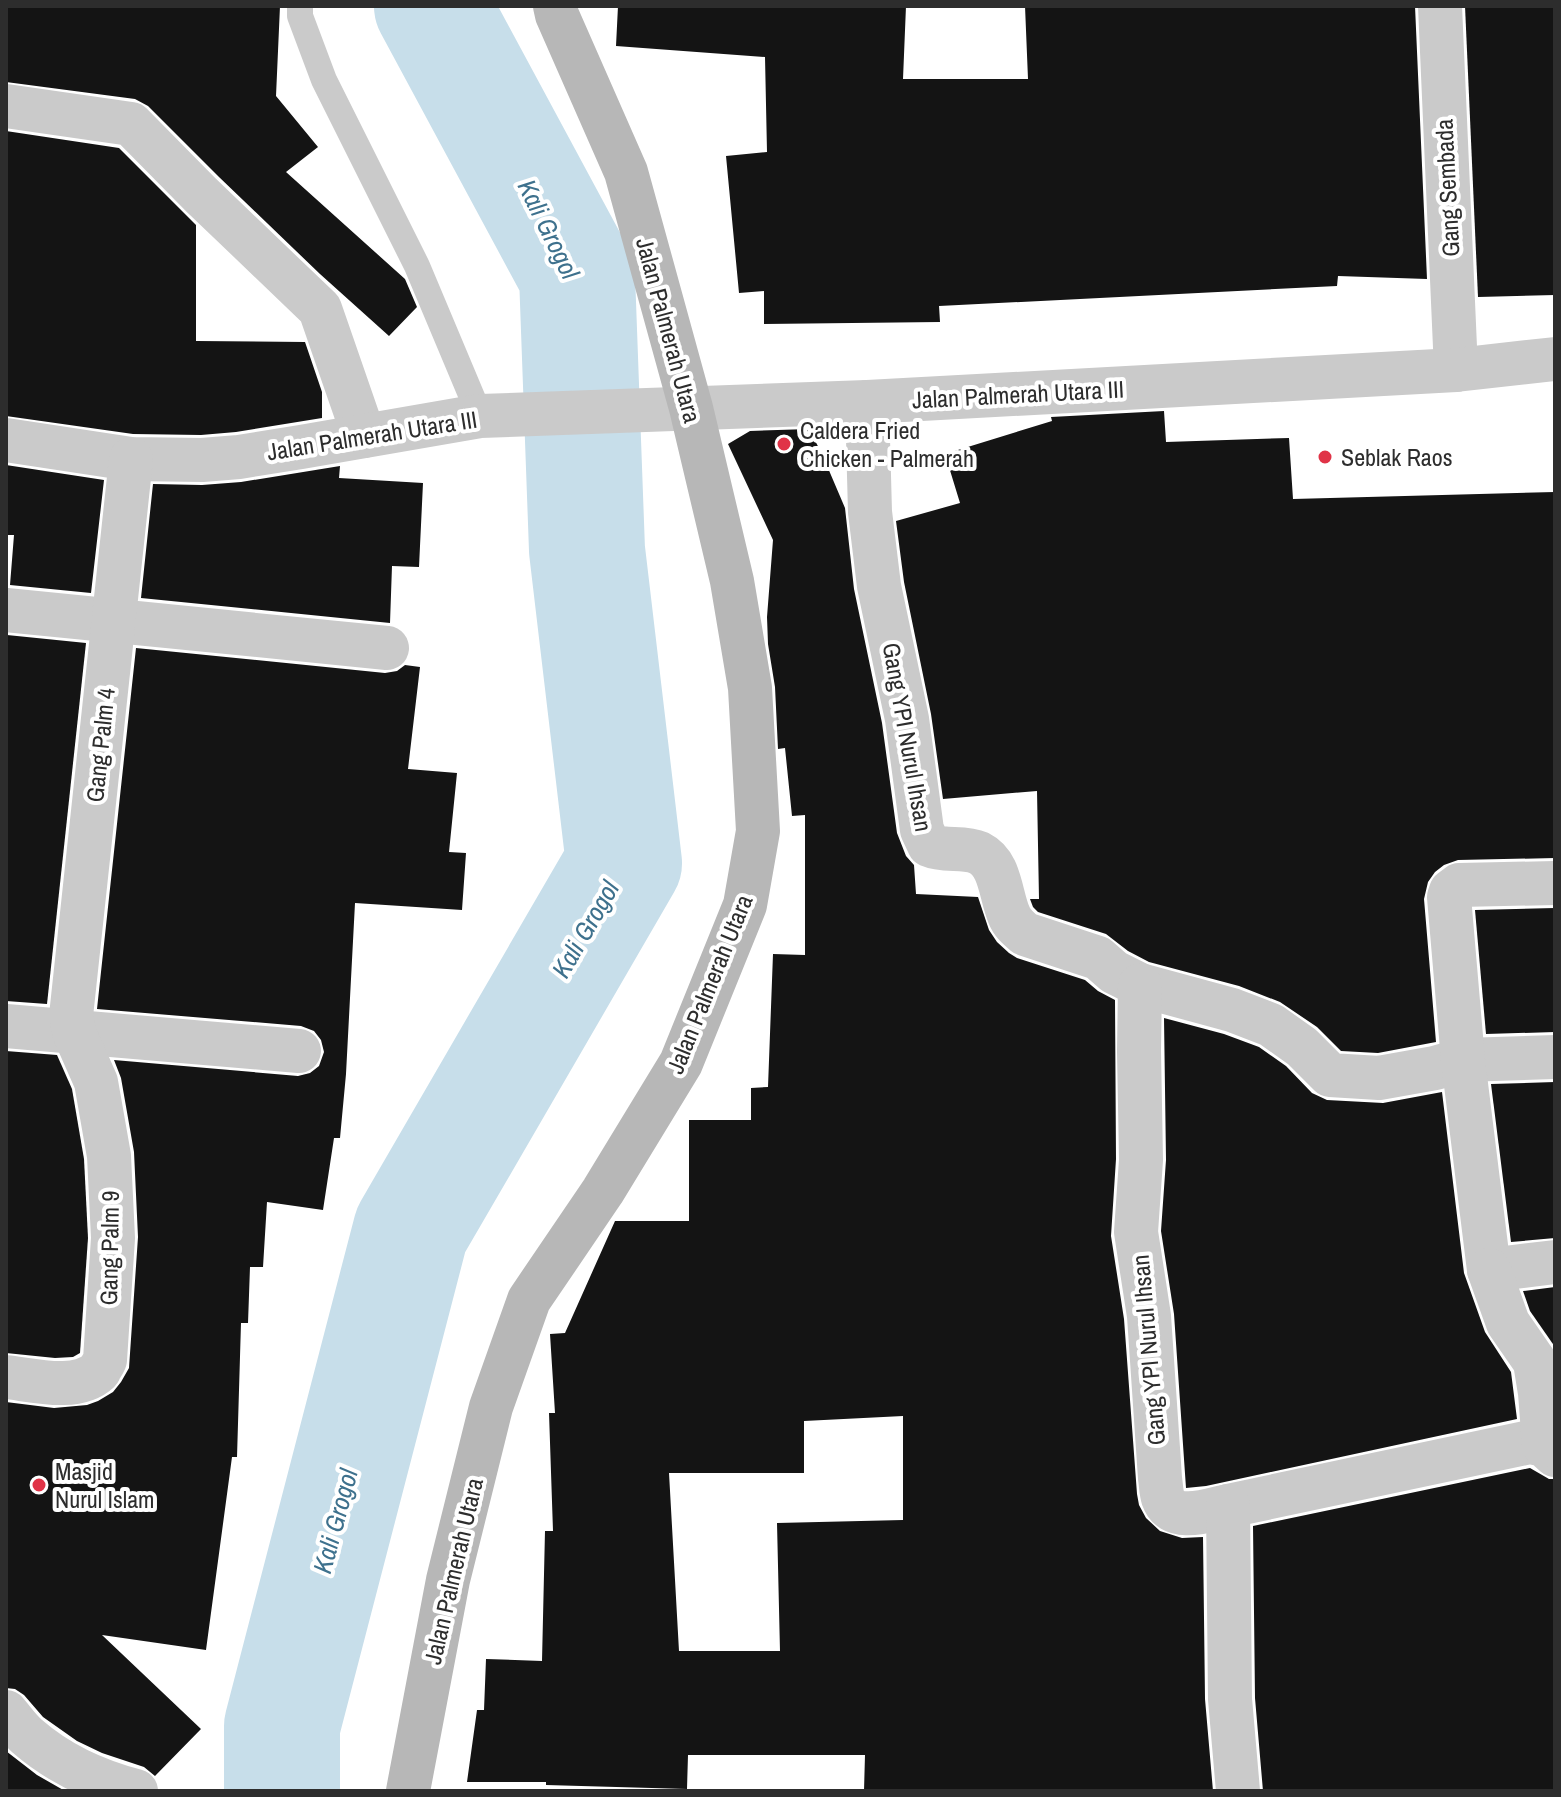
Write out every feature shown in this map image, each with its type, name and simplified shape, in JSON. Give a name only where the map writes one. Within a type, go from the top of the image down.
[{"type":"street","name":"Jalan Palmerah Utara","points":[[408,1791],[448,1580],[491,1407],[529,1300],[603,1191],[681,1063],[745,905],[758,831],[750,688],[732,581],[691,408],[626,172],[555,6]]},
{"type":"street","name":"Gang Sembada","points":[[1440,6],[1456,370]]},
{"type":"street","points":[[6,106],[131,124],[320,309],[364,436]]},
{"type":"street","name":"Jalan Palmerah Utara III","points":[[6,440],[131,459],[202,460],[239,457],[480,416],[867,402],[1456,370],[1555,359]]},
{"type":"street","name":"Gang YPI Nurul Ihsan","points":[[867,402],[870,512],[879,586],[907,719],[922,830],[929,845],[937,849],[969,850],[986,857],[993,865],[1009,917],[1025,934],[1098,958],[1114,972],[1140,985],[1232,1010],[1271,1025],[1302,1047],[1330,1075],[1379,1078],[1463,1060],[1555,1057]]},
{"type":"street","name":"Gang Palm 4","points":[[74,1032],[71,1016],[131,459]]},
{"type":"street","points":[[6,610],[387,648]]},
{"type":"street","name":"Gang YPI Nurul Ihsan","points":[[1549,1450],[1535,1362],[1508,1323],[1489,1270],[1463,1060],[1449,897],[1459,885],[1555,883]]},
{"type":"street","name":"Gang YPI Nurul Ihsan","points":[[1140,985],[1141,1160],[1136,1232],[1149,1316],[1163,1500],[1172,1510],[1185,1514],[1530,1442],[1549,1450]]},
{"type":"street","points":[[6,1026],[299,1051]]},
{"type":"street","name":"Gang Palm 9","points":[[6,1377],[68,1384],[82,1382],[99,1371],[105,1360],[113,1238],[109,1156],[96,1082],[74,1032]]},
{"type":"street","points":[[1489,1270],[1555,1262]]},
{"type":"street","points":[[1228,1506],[1230,1699],[1238,1791]]},
{"type":"street","points":[[6,1712],[26,1735],[58,1759],[114,1785],[136,1791]]},
{"type":"lane","points":[[300,6],[300,16],[324,80],[417,266],[480,416]]},
{"type":"building","points":[[6,6],[280,6],[276,96],[318,147],[286,172],[405,279],[417,307],[389,336],[320,274],[148,106],[135,99],[6,82]]},
{"type":"building","points":[[618,6],[906,6],[903,79],[1028,79],[1025,6],[1415,6],[1427,279],[1338,276],[1337,286],[939,306],[940,322],[764,324],[764,291],[739,293],[726,156],[767,152],[765,57],[616,46]]},
{"type":"building","points":[[1465,6],[1555,6],[1555,295],[1478,297]]},
{"type":"building","points":[[6,131],[119,148],[196,225],[196,341],[305,342],[322,392],[322,418],[201,435],[133,434],[6,416]]},
{"type":"building","points":[[1164,411],[1166,442],[1289,438],[1293,499],[1555,492],[1555,858],[1458,860],[1444,865],[1428,882],[1424,899],[1436,1042],[1378,1053],[1341,1051],[1317,1027],[1280,1002],[1239,986],[1149,962],[1106,934],[1038,912],[1030,899],[1039,899],[1037,791],[943,799],[896,521],[960,503],[945,454],[1052,421],[1051,417]]},
{"type":"building","points":[[809,429],[845,508],[854,589],[882,723],[897,833],[906,856],[914,865],[916,894],[978,897],[989,930],[1009,953],[1085,980],[1115,1000],[1116,1159],[1111,1236],[1124,1319],[1137,1494],[1146,1518],[1160,1531],[1182,1538],[1203,1537],[1205,1699],[1213,1791],[864,1791],[865,1755],[688,1755],[687,1789],[546,1785],[546,1782],[467,1782],[477,1710],[484,1710],[486,1659],[542,1661],[545,1531],[553,1531],[549,1413],[555,1413],[550,1334],[565,1333],[615,1221],[689,1221],[689,1120],[751,1120],[751,1088],[768,1087],[773,954],[805,955],[805,815],[792,816],[785,748],[778,749],[775,687],[768,644],[773,540],[728,444],[750,431]],"holes":[[[903,1416],[903,1520],[777,1523],[780,1651],[679,1651],[669,1473],[804,1473],[804,1421]]]},
{"type":"building","points":[[6,465],[104,480],[91,593],[10,585],[14,535],[6,535]]},
{"type":"building","points":[[340,466],[339,478],[423,483],[419,567],[392,566],[390,623],[141,598],[153,484],[241,482]]},
{"type":"building","points":[[7,635],[86,643],[47,1004],[6,1001]]},
{"type":"building","points":[[136,648],[385,673],[397,671],[405,665],[420,667],[408,769],[457,773],[449,852],[466,853],[462,910],[355,903],[340,1138],[334,1138],[323,1210],[267,1202],[263,1267],[250,1267],[248,1323],[241,1323],[237,1457],[232,1457],[206,1650],[102,1635],[201,1729],[155,1776],[144,1767],[77,1741],[43,1717],[24,1695],[6,1688],[6,1402],[54,1408],[87,1405],[113,1392],[129,1368],[138,1237],[134,1152],[121,1078],[114,1060],[298,1076],[310,1073],[319,1066],[324,1052],[321,1040],[314,1031],[301,1026],[97,1009]]},
{"type":"building","points":[[1555,908],[1555,1032],[1486,1034],[1475,910]]},
{"type":"building","points":[[1164,1018],[1259,1047],[1286,1066],[1312,1093],[1327,1100],[1383,1103],[1442,1092],[1464,1273],[1485,1332],[1511,1372],[1517,1419],[1186,1488],[1174,1314],[1161,1231],[1166,1160]]},
{"type":"building","points":[[6,1051],[57,1055],[72,1089],[84,1159],[88,1238],[80,1353],[73,1357],[6,1353]]},
{"type":"building","points":[[1555,1082],[1555,1238],[1511,1242],[1491,1084]]},
{"type":"building","points":[[1555,1287],[1555,1347],[1530,1311],[1523,1291]]},
{"type":"building","points":[[1530,1468],[1549,1479],[1555,1479],[1555,1791],[1263,1791],[1255,1698],[1253,1526]]},
{"type":"building","points":[[6,1751],[37,1775],[65,1791],[6,1791]]},
{"type":"waterway","name":"Kali Grogol","points":[[282,1791],[282,1726],[411,1230],[624,863],[587,550],[577,275],[432,6]]},
{"type":"place","name":"Caldera Fried Chicken - Palmerah","points":[[784,444]]},
{"type":"place","name":"Seblak Raos","points":[[1325,457]]},
{"type":"place","name":"Masjid Nurul Islam","points":[[39,1485]]}]
